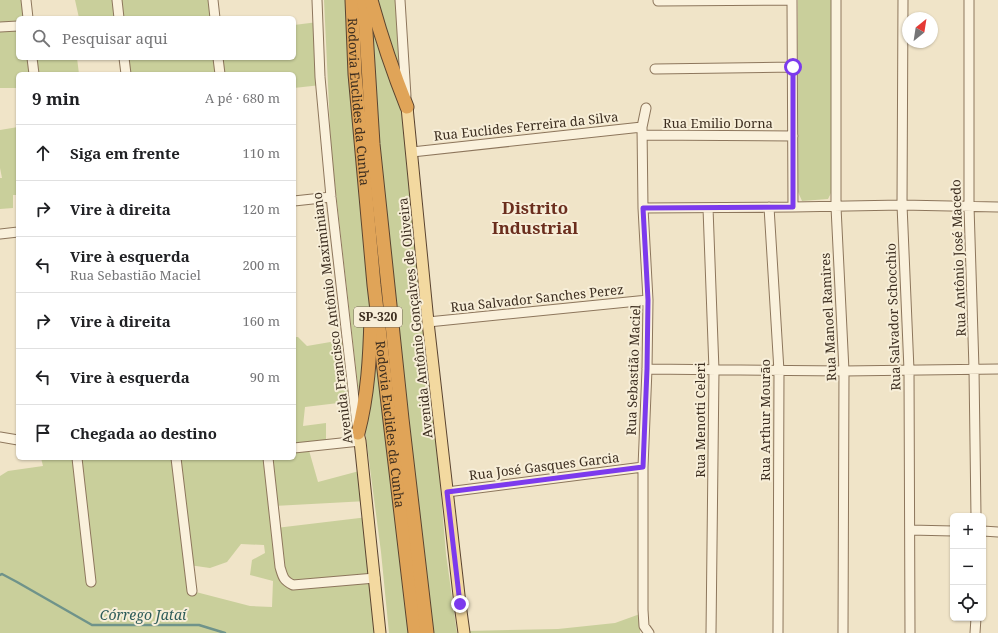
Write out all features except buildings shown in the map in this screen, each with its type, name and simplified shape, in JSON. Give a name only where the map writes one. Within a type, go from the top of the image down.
[{"type":"highway","name":"Rodovia Euclides da Cunha","points":[[352,0],[355,74],[374,286],[415,633]]},
{"type":"highway","name":"Rodovia Euclides da Cunha","points":[[364,0],[373,144],[402,418],[427,633]]},
{"type":"highway","points":[[371,0],[393,73],[407,107]]},
{"type":"highway","points":[[359,437],[370,352],[374,286]]},
{"type":"main road","name":"Avenida Antônio Gonçalves de Oliveira","points":[[407,107],[428,322],[464,633]]},
{"type":"main road","name":"Avenida Francisco Antônio Maximiniano","points":[[359,437],[380,633]]},
{"type":"street","points":[[26,0],[28,16]]},
{"type":"street","points":[[117,0],[119,16]]},
{"type":"street","points":[[213,0],[215,16]]},
{"type":"street","name":"Avenida Francisco Antônio Maximiniano","points":[[317,0],[320,77],[331,197],[359,437]]},
{"type":"street","name":"Avenida Antônio Gonçalves de Oliveira","points":[[400,0],[407,107]]},
{"type":"street","points":[[658,1],[792,0],[793,207]]},
{"type":"street","name":"Rua Manoel Ramires","points":[[836,0],[836,207],[844,371],[843,633]]},
{"type":"street","name":"Rua Salvador Schocchio","points":[[903,0],[902,205],[909,370],[910,633]]},
{"type":"street","name":"Rua Antônio José Macedo","points":[[969,0],[969,206],[974,369],[976,513]]},
{"type":"street","points":[[0,27],[16,26]]},
{"type":"street","points":[[32,60],[34,72]]},
{"type":"street","points":[[124,60],[126,72]]},
{"type":"street","points":[[218,60],[220,72]]},
{"type":"street","points":[[655,68],[793,67]]},
{"type":"street","name":"Rua Sebastião Maciel","points":[[646,108],[642,131],[643,208],[648,300],[643,467],[643,610],[644,626],[648,632]]},
{"type":"street","name":"Rua Emilio Dorna","points":[[642,131],[793,136]]},
{"type":"street","name":"Rua Euclides Ferreira da Silva","points":[[412,152],[642,131]]},
{"type":"street","points":[[296,201],[331,197]]},
{"type":"street","points":[[643,208],[836,207],[902,205],[998,207]]},
{"type":"street","name":"Rua Arthur Mourão","points":[[769,207],[779,371],[778,633]]},
{"type":"street","name":"Rua Menotti Celeri","points":[[708,208],[714,370],[711,633]]},
{"type":"street","points":[[0,234],[16,232]]},
{"type":"street","name":"Rua Salvador Sanches Perez","points":[[428,322],[648,300]]},
{"type":"street","points":[[647,369],[844,371],[998,369]]},
{"type":"street","points":[[0,437],[16,440]]},
{"type":"street","points":[[296,448],[359,437]]},
{"type":"street","points":[[77,460],[91,582]]},
{"type":"street","points":[[176,460],[192,591]]},
{"type":"street","points":[[268,460],[280,567],[283,578],[293,585],[375,578]]},
{"type":"street","name":"Rua José Gasques Garcia","points":[[447,492],[643,467]]},
{"type":"street","points":[[910,530],[950,530]]},
{"type":"street","points":[[986,531],[998,532]]},
{"type":"street","points":[[975,633],[976,621]]},
{"type":"green space","points":[[0,0],[26,0],[28,16],[16,16],[16,60],[77,60],[79,72],[16,72],[16,88],[0,88]]},
{"type":"green space","points":[[75,0],[213,0],[215,16],[79,16]]},
{"type":"green space","points":[[324,0],[395,0],[406,160],[438,459],[446,554],[457,633],[389,633],[381,552],[359,395],[331,149]]},
{"type":"green space","points":[[798,0],[831,0],[831,193],[828,199],[802,201],[798,192]]},
{"type":"green space","points":[[318,22],[321,85],[296,88],[296,72],[126,72],[124,60],[296,60],[296,25]]},
{"type":"green space","points":[[16,127],[16,195],[13,195],[13,208],[0,209],[0,178],[2,178],[0,168],[0,130]]},
{"type":"green space","points":[[296,337],[298,337],[307,346],[348,339],[355,401],[305,407],[303,426],[326,423],[326,445],[308,447],[318,482],[363,470],[367,501],[274,506],[276,528],[368,517],[380,633],[0,633],[0,476],[8,471],[43,466],[42,460],[296,460]],"holes":[[[241,544],[264,545],[265,553],[252,560],[250,575],[273,581],[272,607],[250,606],[192,591],[189,565],[210,568],[227,562]]]},
{"type":"green space","points":[[640,614],[640,633],[467,633],[467,631],[558,629],[615,623]]},
{"type":"waterway","name":"Córrego Jataí","points":[[0,575],[2,574],[17,582],[92,625],[199,625],[225,633]]},
{"type":"district","name":"Distrito Industrial","points":[[535,218]]},
{"type":"route","points":[[460,604],[447,492],[643,467],[648,300],[643,208],[793,207],[793,67]]}]
